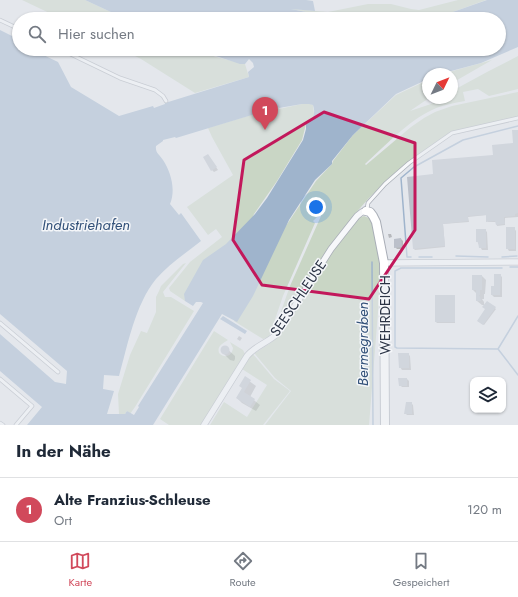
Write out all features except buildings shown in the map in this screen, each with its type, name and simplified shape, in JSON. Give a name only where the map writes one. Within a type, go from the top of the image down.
[{"type":"street","name":"WEHRDEICH","points":[[366,211],[370,212],[376,222],[384,263],[385,425]]},
{"type":"street","name":"SEESCHLEUSE","points":[[204,425],[247,356],[257,347],[271,340],[277,334],[331,249],[357,216],[366,211]]},
{"type":"street","points":[[384,263],[518,262]]},
{"type":"lane","points":[[0,20],[12,26]]},
{"type":"lane","points":[[74,56],[120,78],[155,90],[163,96],[166,102]]},
{"type":"lane","points":[[366,211],[368,203],[385,184],[409,163],[445,137],[452,133],[518,118]]},
{"type":"lane","points":[[0,323],[58,372]]},
{"type":"lane","points":[[0,379],[32,406],[16,425]]},
{"type":"lane","points":[[0,387],[4,382]]},
{"type":"highlighted area","points":[[324,112],[415,143],[415,230],[369,299],[262,285],[233,240],[244,160]]},
{"type":"green space","points":[[22,0],[85,0],[111,12],[47,12]]},
{"type":"green space","points":[[458,0],[486,0],[453,12],[328,12],[368,4],[391,4],[419,10]]},
{"type":"green space","points":[[286,8],[328,12],[306,12]]},
{"type":"green space","points":[[135,56],[213,56],[245,64],[249,77],[195,93]]},
{"type":"green space","points":[[518,56],[518,89],[489,96],[478,89],[463,92],[465,101],[458,102],[458,88]]},
{"type":"green space","points":[[492,60],[458,80],[458,70]]},
{"type":"green space","points":[[422,83],[422,103],[410,111],[431,104],[448,104],[432,110],[414,121],[397,134],[365,164],[366,165],[411,127],[435,112],[452,106],[518,92],[518,117],[451,132],[397,171],[369,198],[329,248],[277,330],[275,328],[290,286],[321,216],[319,215],[313,221],[315,223],[283,296],[269,337],[263,339],[234,321],[263,260],[316,181],[332,164],[353,135],[396,95]]},
{"type":"green space","points":[[302,104],[313,105],[314,114],[312,119],[306,124],[302,140],[277,181],[254,214],[249,226],[204,267],[185,301],[170,291],[169,288],[190,262],[222,237],[216,229],[208,235],[187,207],[233,175],[208,128],[278,107],[279,109]]},
{"type":"green space","points":[[364,216],[371,219],[382,262],[369,425],[265,425],[291,391],[275,378],[255,353],[280,335],[333,251],[356,219]]},
{"type":"green space","points":[[186,263],[163,292],[165,297],[171,297],[194,311],[130,414],[127,411],[125,414],[119,414],[118,394],[130,355],[141,331],[147,333],[156,312],[156,297],[161,286],[183,264]]},
{"type":"green space","points":[[214,331],[228,340],[219,347],[219,353],[221,355],[230,355],[233,348],[230,342],[243,350],[245,354],[202,425],[169,425],[160,419]]},
{"type":"green space","points":[[252,353],[274,379],[290,391],[263,425],[210,425],[224,402],[247,417],[267,385],[242,369]]},
{"type":"water","points":[[85,0],[306,0],[313,1],[315,11],[291,9],[306,12],[111,12]]},
{"type":"water","points":[[487,0],[518,0],[518,47],[506,52],[506,12],[453,12]]},
{"type":"water","name":"Industriehafen","points":[[0,30],[12,36],[12,56],[46,56],[58,62],[71,87],[119,116],[153,106],[154,108],[165,103],[249,77],[248,72],[254,67],[253,63],[249,59],[245,64],[240,64],[216,56],[497,56],[481,63],[458,69],[422,68],[422,82],[396,94],[353,135],[332,161],[332,164],[315,180],[289,220],[253,296],[237,322],[222,314],[153,425],[27,425],[42,407],[0,371],[0,334],[55,382],[66,384],[67,371],[0,314]],"holes":[[[309,104],[313,105],[314,108],[312,118],[306,124],[303,140],[267,198],[255,214],[226,244],[203,260],[184,294],[185,301],[193,306],[196,302],[203,303],[138,406],[139,407],[134,415],[127,411],[125,414],[107,414],[114,391],[103,389],[104,375],[119,376],[137,313],[149,289],[166,268],[201,241],[181,213],[179,215],[170,204],[173,193],[172,181],[166,165],[157,152],[156,146],[163,140],[176,138],[278,107]]]},
{"type":"water","points":[[223,316],[247,331],[245,334],[220,319]]},
{"type":"waterway","points":[[411,257],[407,257],[401,178],[414,167],[463,140],[518,126]]},
{"type":"waterway","points":[[456,256],[488,257]]},
{"type":"waterway","points":[[502,257],[517,256]]},
{"type":"waterway","points":[[419,257],[432,257]]},
{"type":"waterway","name":"Bermegraben","points":[[372,262],[373,425]]},
{"type":"waterway","points":[[510,267],[518,267]]},
{"type":"waterway","points":[[502,268],[401,268],[395,271],[395,347],[498,349],[518,375]]},
{"type":"waterway","points":[[498,349],[518,316]]},
{"type":"place","name":"Alte Franzius-Schleuse","points":[[265,130]]}]
